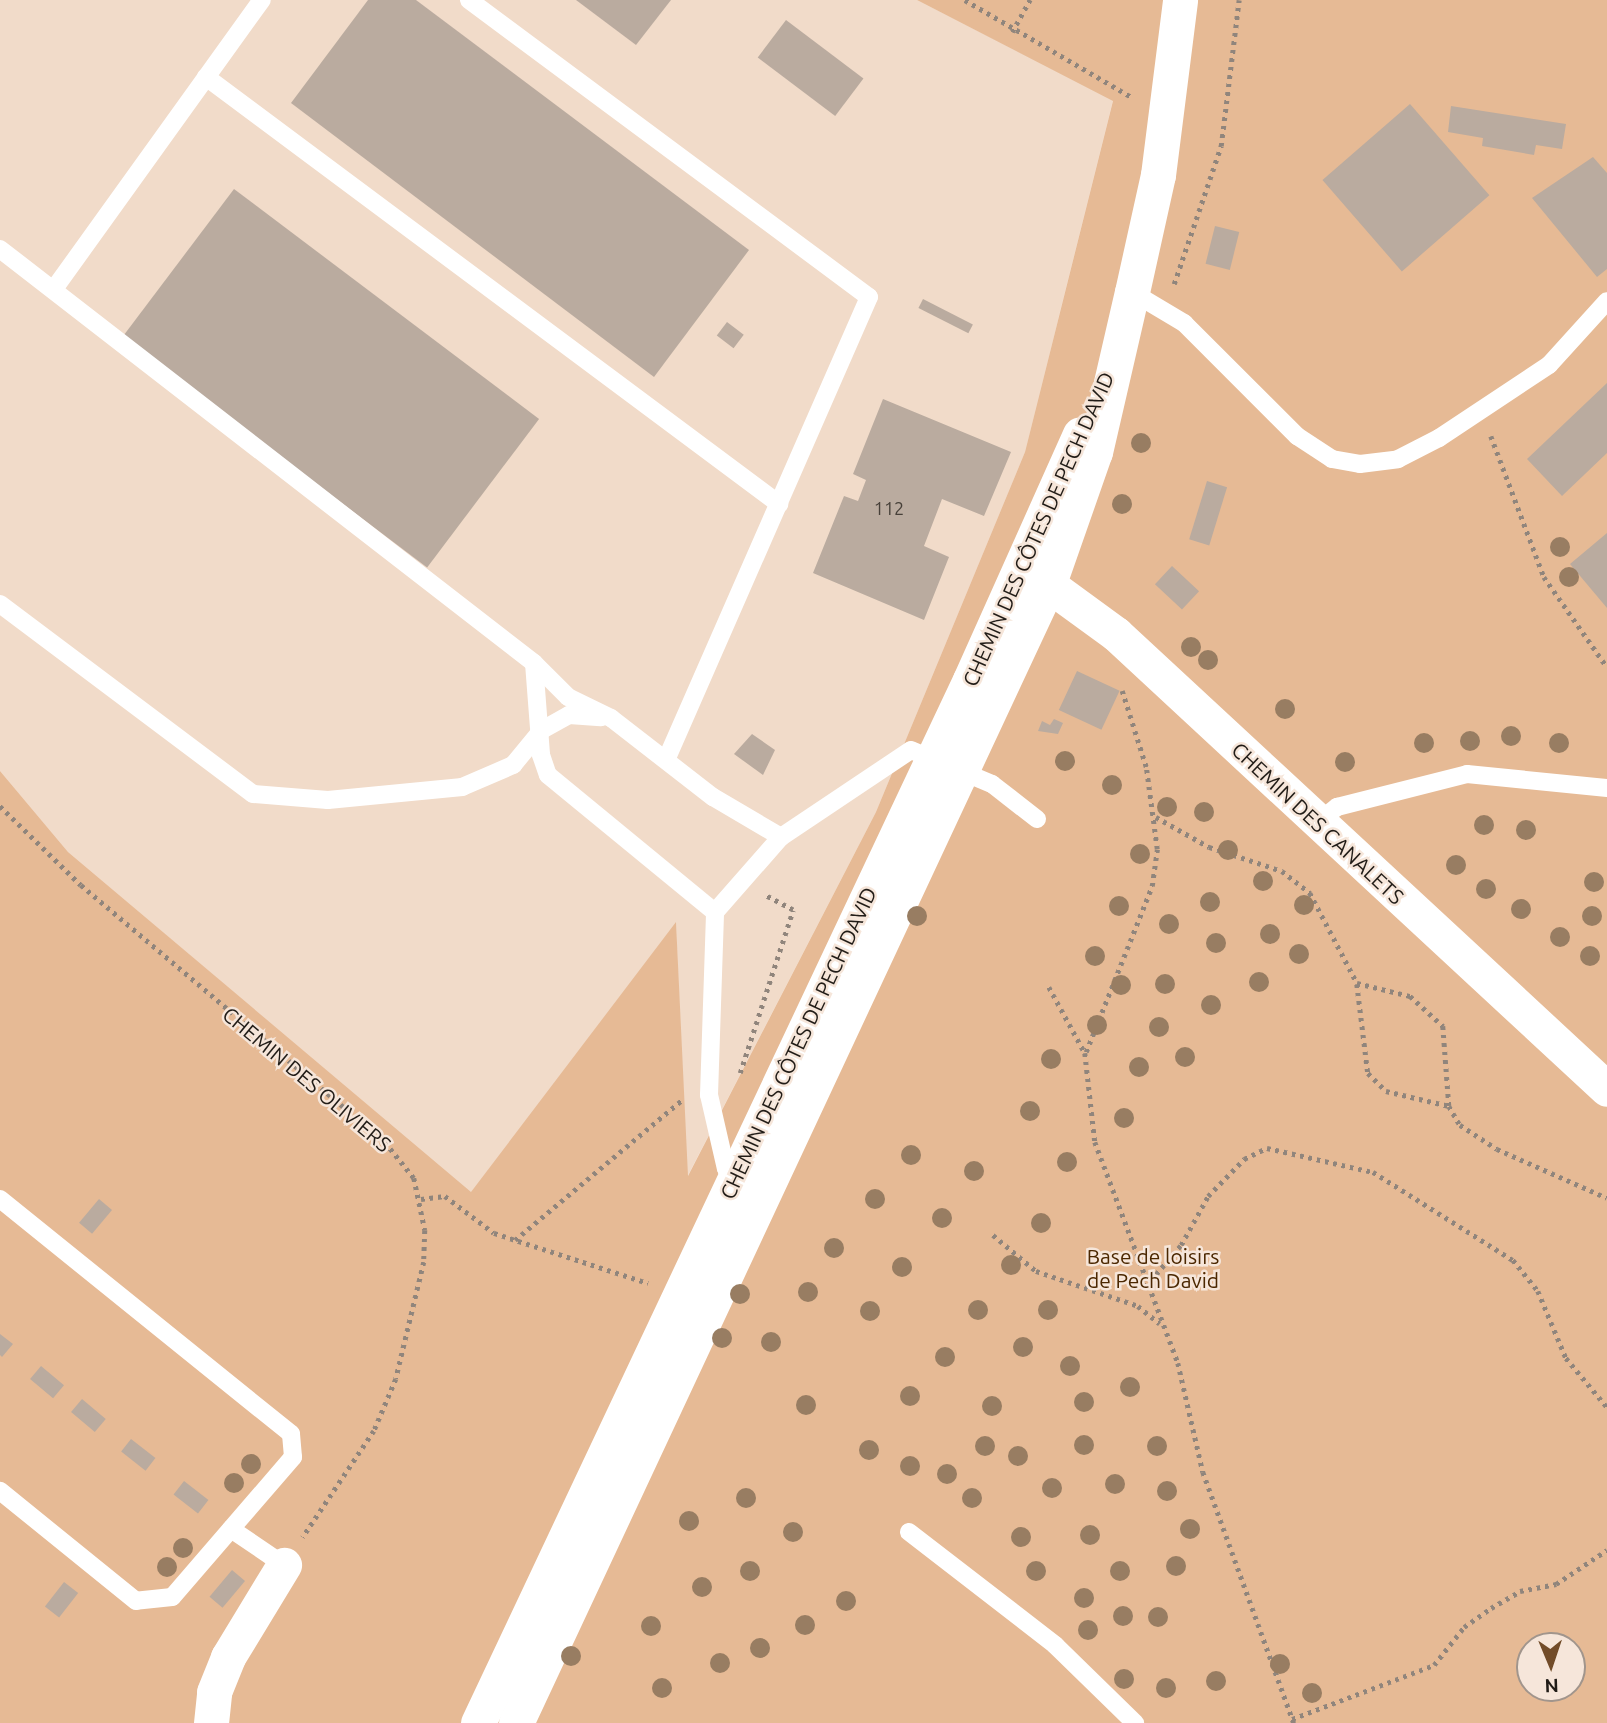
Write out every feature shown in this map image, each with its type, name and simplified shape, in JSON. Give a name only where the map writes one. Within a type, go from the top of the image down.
[{"type":"street","name":"CHEMIN DES CÔTES DE PECH DAVID","points":[[478,1723],[749,1183],[1036,575],[1114,361],[1132,292],[1169,104],[1180,0]]},
{"type":"street","name":"CHEMIN DES CANALETS","points":[[1036,575],[1116,634],[1607,1089]]},
{"type":"street","name":"CHEMIN DES CÔTES DE PECH DAVID","points":[[516,1723],[749,1183]]},
{"type":"street","points":[[211,1723],[228,1657],[284,1566]]},
{"type":"lane","points":[[54,289],[262,0]]},
{"type":"lane","points":[[469,0],[869,297],[667,758]]},
{"type":"lane","points":[[206,77],[779,504]]},
{"type":"lane","points":[[0,250],[54,289],[534,663],[568,697],[611,718],[667,758],[713,797],[781,837]]},
{"type":"lane","points":[[1132,292],[1165,308],[1297,436],[1332,459],[1360,464],[1398,459],[1549,365],[1607,301]]},
{"type":"lane","points":[[0,604],[253,794],[328,800],[462,787],[513,765],[542,730],[569,715],[611,718]]},
{"type":"lane","points":[[534,663],[548,775],[715,912]]},
{"type":"lane","points":[[749,1183],[726,1169],[709,1095],[715,912],[781,837],[876,768],[911,750],[992,783],[1037,819]]},
{"type":"lane","points":[[1317,823],[1337,807],[1467,774],[1607,788]]},
{"type":"lane","points":[[0,1199],[291,1434],[293,1457],[172,1597],[136,1601],[0,1491]]},
{"type":"lane","points":[[232,1529],[284,1566]]},
{"type":"lane","points":[[909,1532],[1055,1645],[1135,1723]]},
{"type":"path","points":[[965,0],[1012,32],[1116,93],[1169,104]]},
{"type":"path","points":[[1012,32],[1030,0]]},
{"type":"path","points":[[1165,308],[1221,146],[1239,0]]},
{"type":"path","points":[[1481,406],[1544,577],[1607,667]]},
{"type":"path","points":[[1085,1053],[1153,886],[1156,817],[1121,679]]},
{"type":"path","name":"CHEMIN DES OLIVIERS","points":[[0,806],[81,885],[385,1142],[414,1178],[421,1199],[424,1262],[396,1379],[374,1431],[284,1566]]},
{"type":"path","points":[[1156,817],[1209,848],[1282,871],[1310,894],[1357,984],[1368,1073],[1386,1091],[1449,1106]]},
{"type":"path","points":[[1357,984],[1410,996],[1443,1026],[1449,1106],[1460,1125],[1497,1149],[1607,1198]]},
{"type":"path","points":[[1049,987],[1085,1053],[1095,1142],[1144,1287],[1193,1411],[1203,1472],[1250,1614],[1293,1721],[1434,1665],[1464,1627],[1491,1608],[1520,1591],[1556,1584],[1607,1550]]},
{"type":"path","points":[[515,1240],[688,1096]]},
{"type":"path","points":[[1144,1287],[1181,1245],[1208,1196],[1244,1159],[1268,1149],[1373,1172],[1513,1260],[1538,1291],[1566,1358],[1607,1407]]},
{"type":"path","points":[[421,1199],[445,1196],[494,1233],[653,1284]]},
{"type":"path","points":[[993,1235],[1036,1271],[1138,1306],[1161,1325]]},
{"type":"shaded area","points":[[0,0],[917,0],[1113,100],[1025,452],[876,812],[687,1177],[676,923],[471,1193],[68,852],[0,771]]},
{"type":"green space","name":"Base de loisirs de Pech David","points":[[917,0],[1607,0],[1607,1723],[0,1723],[0,771],[68,852],[471,1192],[676,922],[688,1176],[876,812],[1025,452],[1113,101]]},
{"type":"building","points":[[368,0],[416,0],[749,250],[654,377],[291,103]]},
{"type":"building","points":[[576,0],[671,0],[636,45]]},
{"type":"building","points":[[786,20],[863,78],[835,116],[758,58]]},
{"type":"building","points":[[1410,104],[1489,195],[1402,271],[1322,180]]},
{"type":"building","points":[[1451,106],[1566,124],[1562,149],[1536,145],[1534,155],[1482,146],[1483,138],[1448,132]]},
{"type":"building","points":[[1593,157],[1607,173],[1607,269],[1597,277],[1532,198]]},
{"type":"building","points":[[234,189],[539,419],[427,567],[122,338]]},
{"type":"building","points":[[1215,226],[1239,232],[1230,270],[1206,264]]},
{"type":"building","points":[[923,299],[973,324],[968,333],[918,308]]},
{"type":"building","points":[[727,322],[744,335],[734,348],[717,336]]},
{"type":"building","points":[[1607,383],[1607,453],[1562,496],[1527,459]]},
{"type":"building","points":[[883,399],[1011,452],[984,516],[942,499],[924,546],[949,557],[924,620],[813,573],[844,496],[858,501],[866,480],[853,474]]},
{"type":"building","points":[[1207,481],[1227,487],[1209,545],[1189,539]]},
{"type":"building","points":[[1607,533],[1607,608],[1570,564]]},
{"type":"building","points":[[1172,566],[1199,591],[1182,610],[1155,584]]},
{"type":"building","points":[[1077,671],[1120,691],[1101,730],[1059,710]]},
{"type":"building","points":[[1054,719],[1063,723],[1058,734],[1038,731],[1042,721],[1050,725]]},
{"type":"building","points":[[752,734],[775,750],[763,775],[734,754]]},
{"type":"building","points":[[99,1199],[112,1210],[92,1234],[79,1223]]},
{"type":"building","points":[[0,1334],[13,1344],[2,1357],[0,1355]]},
{"type":"building","points":[[41,1366],[64,1385],[53,1398],[30,1379]]},
{"type":"building","points":[[82,1399],[106,1419],[95,1432],[71,1412]]},
{"type":"building","points":[[131,1439],[155,1458],[146,1471],[121,1452]]},
{"type":"building","points":[[184,1481],[208,1500],[198,1513],[174,1494]]},
{"type":"building","points":[[232,1570],[245,1581],[223,1608],[210,1597]]},
{"type":"building","points":[[64,1582],[78,1593],[59,1618],[45,1606]]}]
